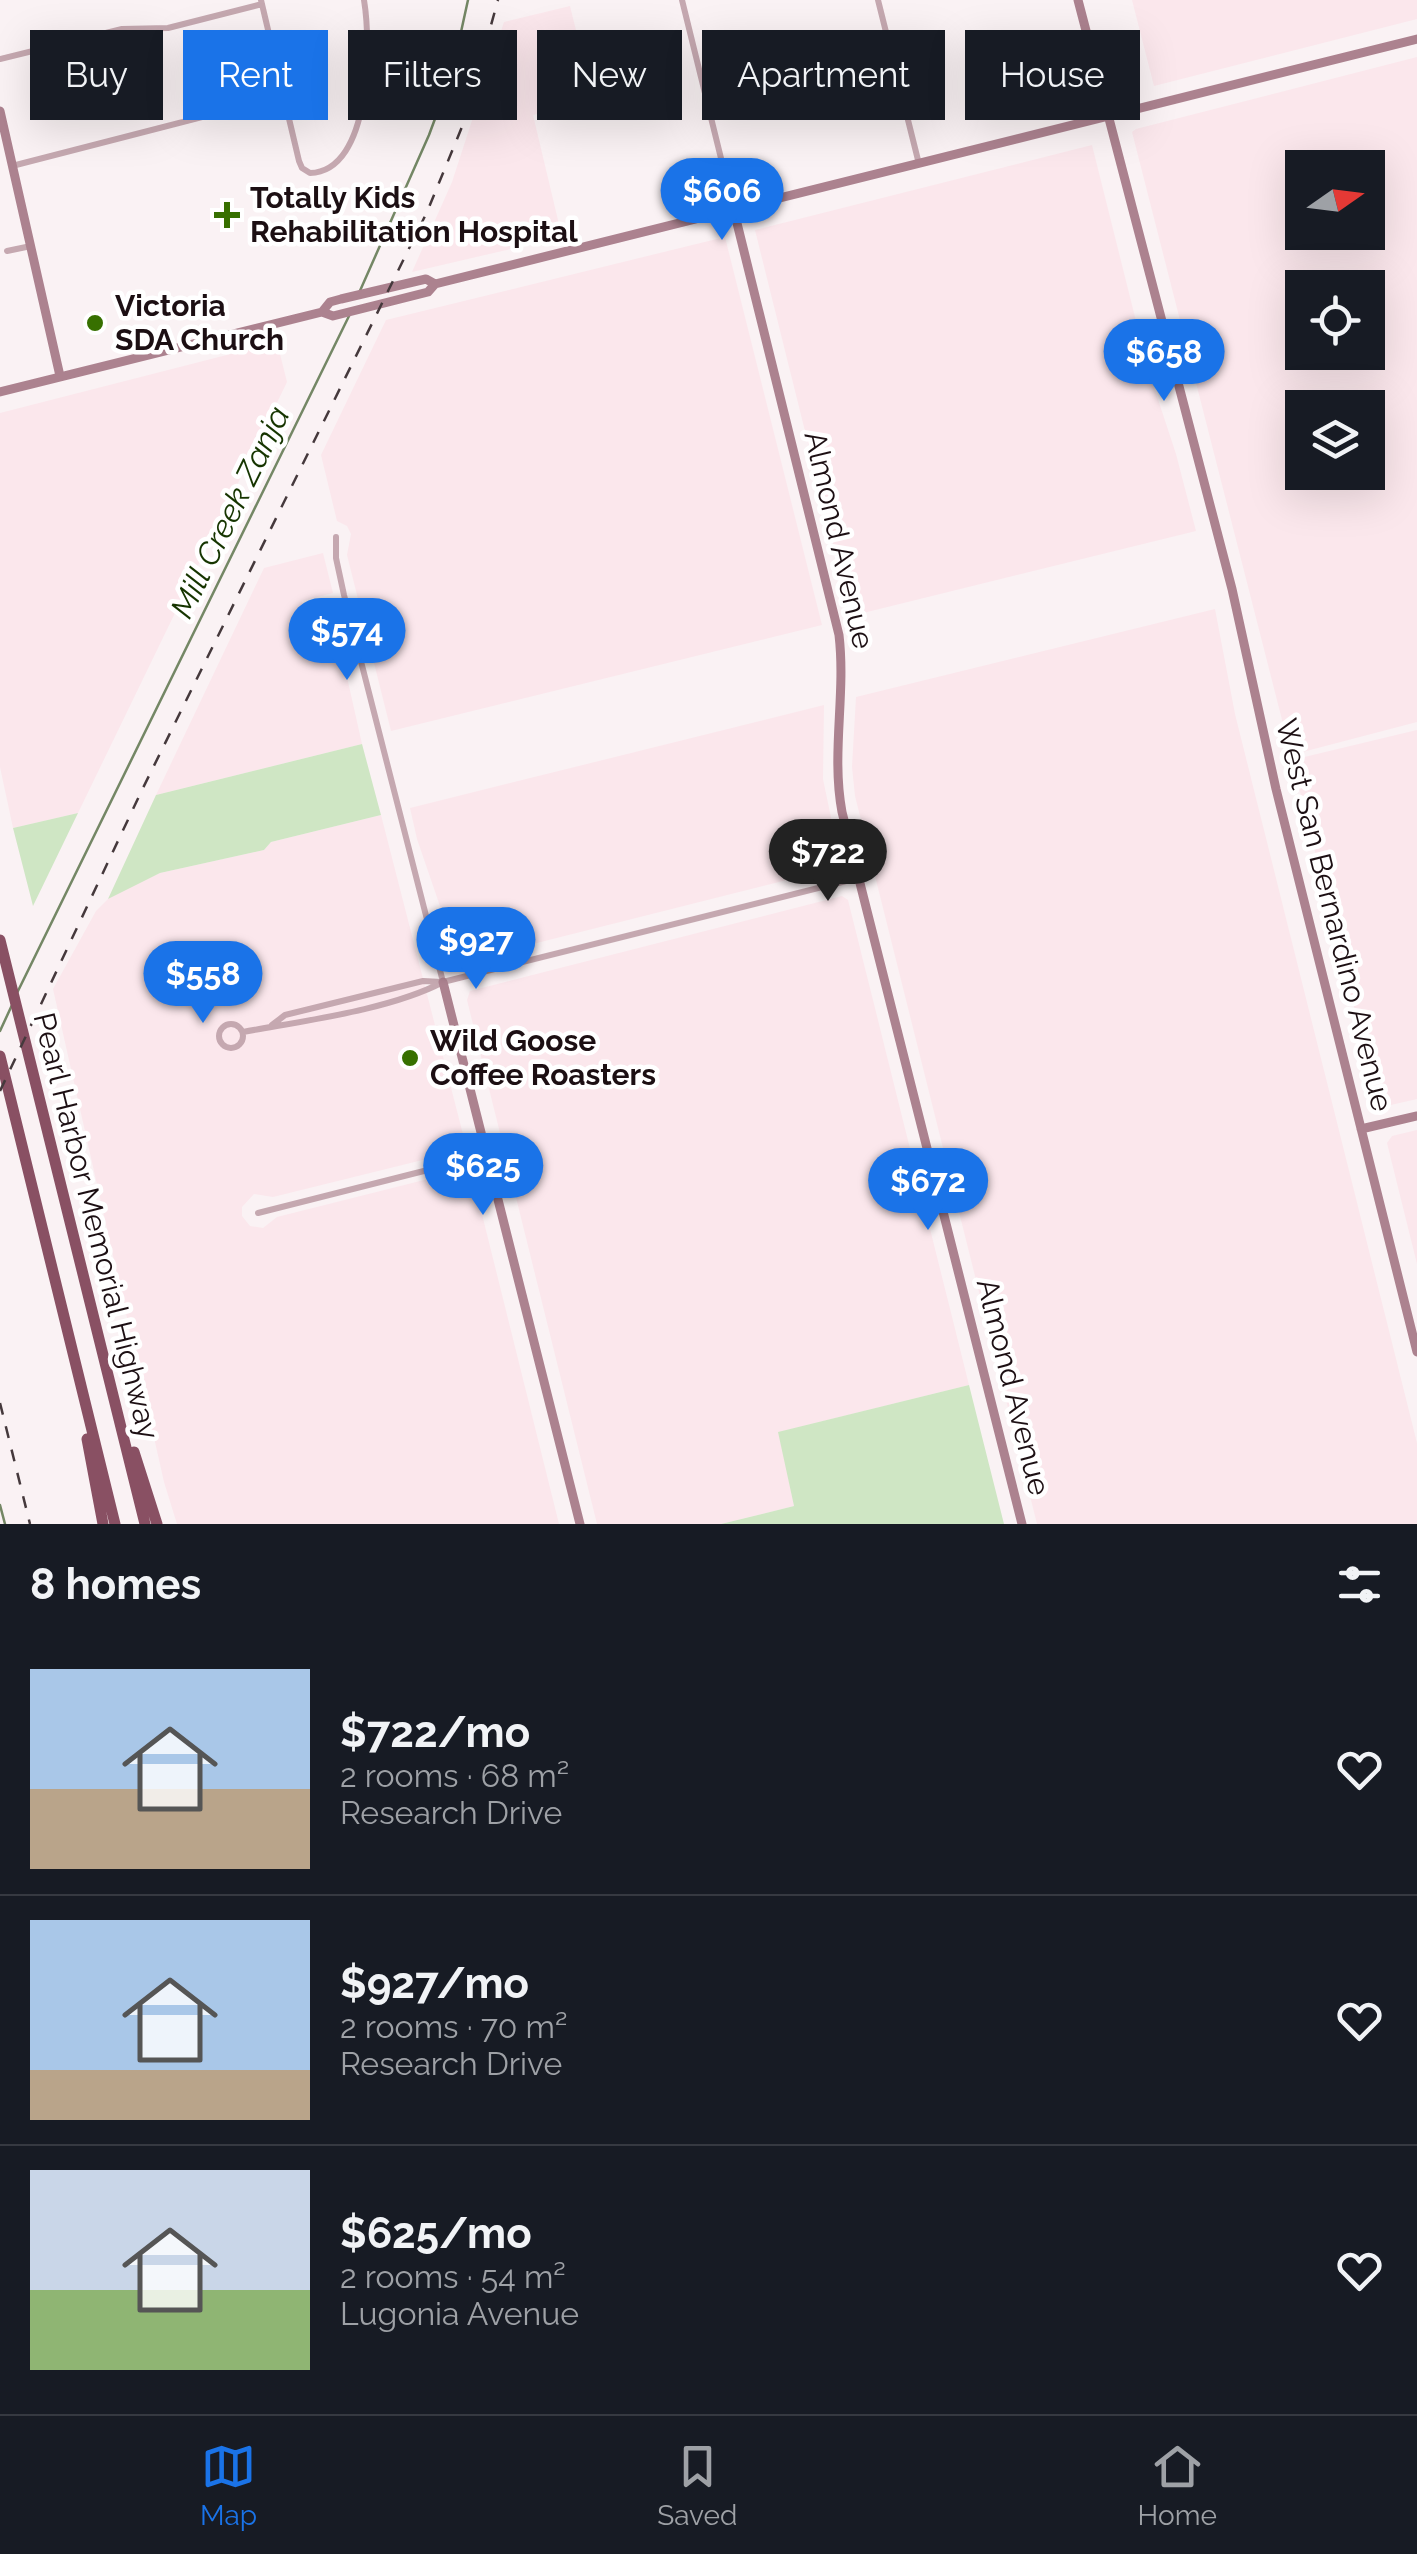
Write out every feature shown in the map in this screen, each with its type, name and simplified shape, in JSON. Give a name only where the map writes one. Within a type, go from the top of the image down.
[{"type":"highway","name":"Pearl Harbor Memorial Highway","points":[[1,944],[145,1524]]},
{"type":"highway","name":"Pearl Harbor Memorial Highway","points":[[0,1056],[116,1524]]},
{"type":"highway","points":[[64,1318],[103,1524]]},
{"type":"highway","points":[[102,1354],[157,1524]]},
{"type":"main road","name":"West San Bernardino Avenue","points":[[1078,0],[1086,30]]},
{"type":"main road","points":[[1140,109],[1417,40]]},
{"type":"main road","points":[[0,114],[60,376]]},
{"type":"main road","points":[[0,392],[322,312],[333,316],[428,292],[435,284],[1096,120]]},
{"type":"main road","name":"West San Bernardino Avenue","points":[[1109,120],[1236,605],[1276,789],[1417,1352]]},
{"type":"main road","name":"Almond Avenue","points":[[734,211],[839,636],[842,670],[837,778],[842,812],[1022,1524]]},
{"type":"main road","points":[[322,312],[330,302],[380,289],[426,279],[435,284]]},
{"type":"main road","points":[[444,982],[580,1524]]},
{"type":"main road","points":[[1361,1129],[1417,1116]]},
{"type":"street","points":[[290,120],[299,161],[306,172],[321,172],[337,160],[353,133],[368,64],[364,0]]},
{"type":"street","points":[[682,0],[734,211]]},
{"type":"street","points":[[878,0],[919,164]]},
{"type":"street","points":[[0,60],[122,29],[168,28],[262,2],[269,30]]},
{"type":"street","points":[[12,166],[191,120]]},
{"type":"street","points":[[6,251],[31,246]]},
{"type":"street","points":[[336,536],[336,558],[370,702],[444,982]]},
{"type":"street","points":[[242,1032],[272,1025],[285,1015],[422,981],[444,982],[858,878]]},
{"type":"street","points":[[258,1213],[487,1156]]},
{"type":"shaded area","points":[[1132,0],[1417,0],[1417,19],[1154,86]]},
{"type":"shaded area","points":[[570,6],[576,30],[537,30],[537,114],[533,115],[562,237],[412,272],[452,182],[472,120],[517,120],[517,30],[501,30],[504,22]]},
{"type":"shaded area","points":[[1417,57],[1417,722],[1291,755],[1132,132]]},
{"type":"shaded area","points":[[1092,145],[1148,369],[1196,531],[851,616],[755,230]]},
{"type":"shaded area","points":[[725,237],[822,625],[391,731],[347,555],[351,534],[347,526],[337,521],[321,455],[386,320]]},
{"type":"shaded area","points":[[277,342],[287,382],[78,813],[13,828],[0,767],[0,413]]},
{"type":"shaded area","points":[[323,553],[333,593],[302,601],[315,652],[340,646],[362,744],[156,795],[264,568]]},
{"type":"shaded area","points":[[1215,609],[1235,714],[1417,1443],[1417,1524],[1037,1524],[855,796],[852,767],[856,697]]},
{"type":"shaded area","points":[[824,705],[823,779],[840,861],[835,868],[461,962],[454,957],[410,808]]},
{"type":"shaded area","points":[[1417,730],[1417,1099],[1382,1107],[1292,760]]},
{"type":"shaded area","points":[[381,815],[466,1146],[463,1150],[273,1197],[254,1194],[242,1207],[242,1216],[250,1226],[263,1228],[277,1217],[464,1170],[472,1174],[559,1524],[177,1524],[164,1482],[53,989],[96,911],[131,886],[160,873],[264,850],[271,842]]},
{"type":"shaded area","points":[[842,896],[848,900],[969,1385],[779,1432],[794,1506],[721,1524],[597,1524],[467,1000],[470,991]]},
{"type":"shaded area","points":[[1417,1130],[1417,1264],[1387,1143],[1392,1136]]},
{"type":"green space","points":[[362,744],[381,815],[271,842],[264,850],[160,873],[108,899],[156,795]]},
{"type":"green space","points":[[78,813],[33,906],[13,828]]},
{"type":"green space","points":[[969,1385],[1004,1524],[721,1524],[794,1506],[778,1432]]},
{"type":"waterway","name":"Mill Creek Zanja","points":[[359,293],[429,135],[452,73],[468,0]]},
{"type":"waterway","name":"Mill Creek Zanja","points":[[17,993],[350,314]]},
{"type":"waterway","name":"Mill Creek Zanja","points":[[0,1031],[12,1005]]},
{"type":"waterway","name":"Mill Creek Zanja","points":[[0,1505],[5,1524]]},
{"type":"railway","points":[[0,1091],[142,790],[427,212],[464,122],[498,0]]},
{"type":"railway","points":[[0,1403],[30,1524]]},
{"type":"place","name":"Totally Kids Rehabilitation Hospital","points":[[227,215]]},
{"type":"place","name":"Victoria SDA Church","points":[[95,323]]},
{"type":"place","name":"Wild Goose Coffee Roasters","points":[[410,1058]]}]
